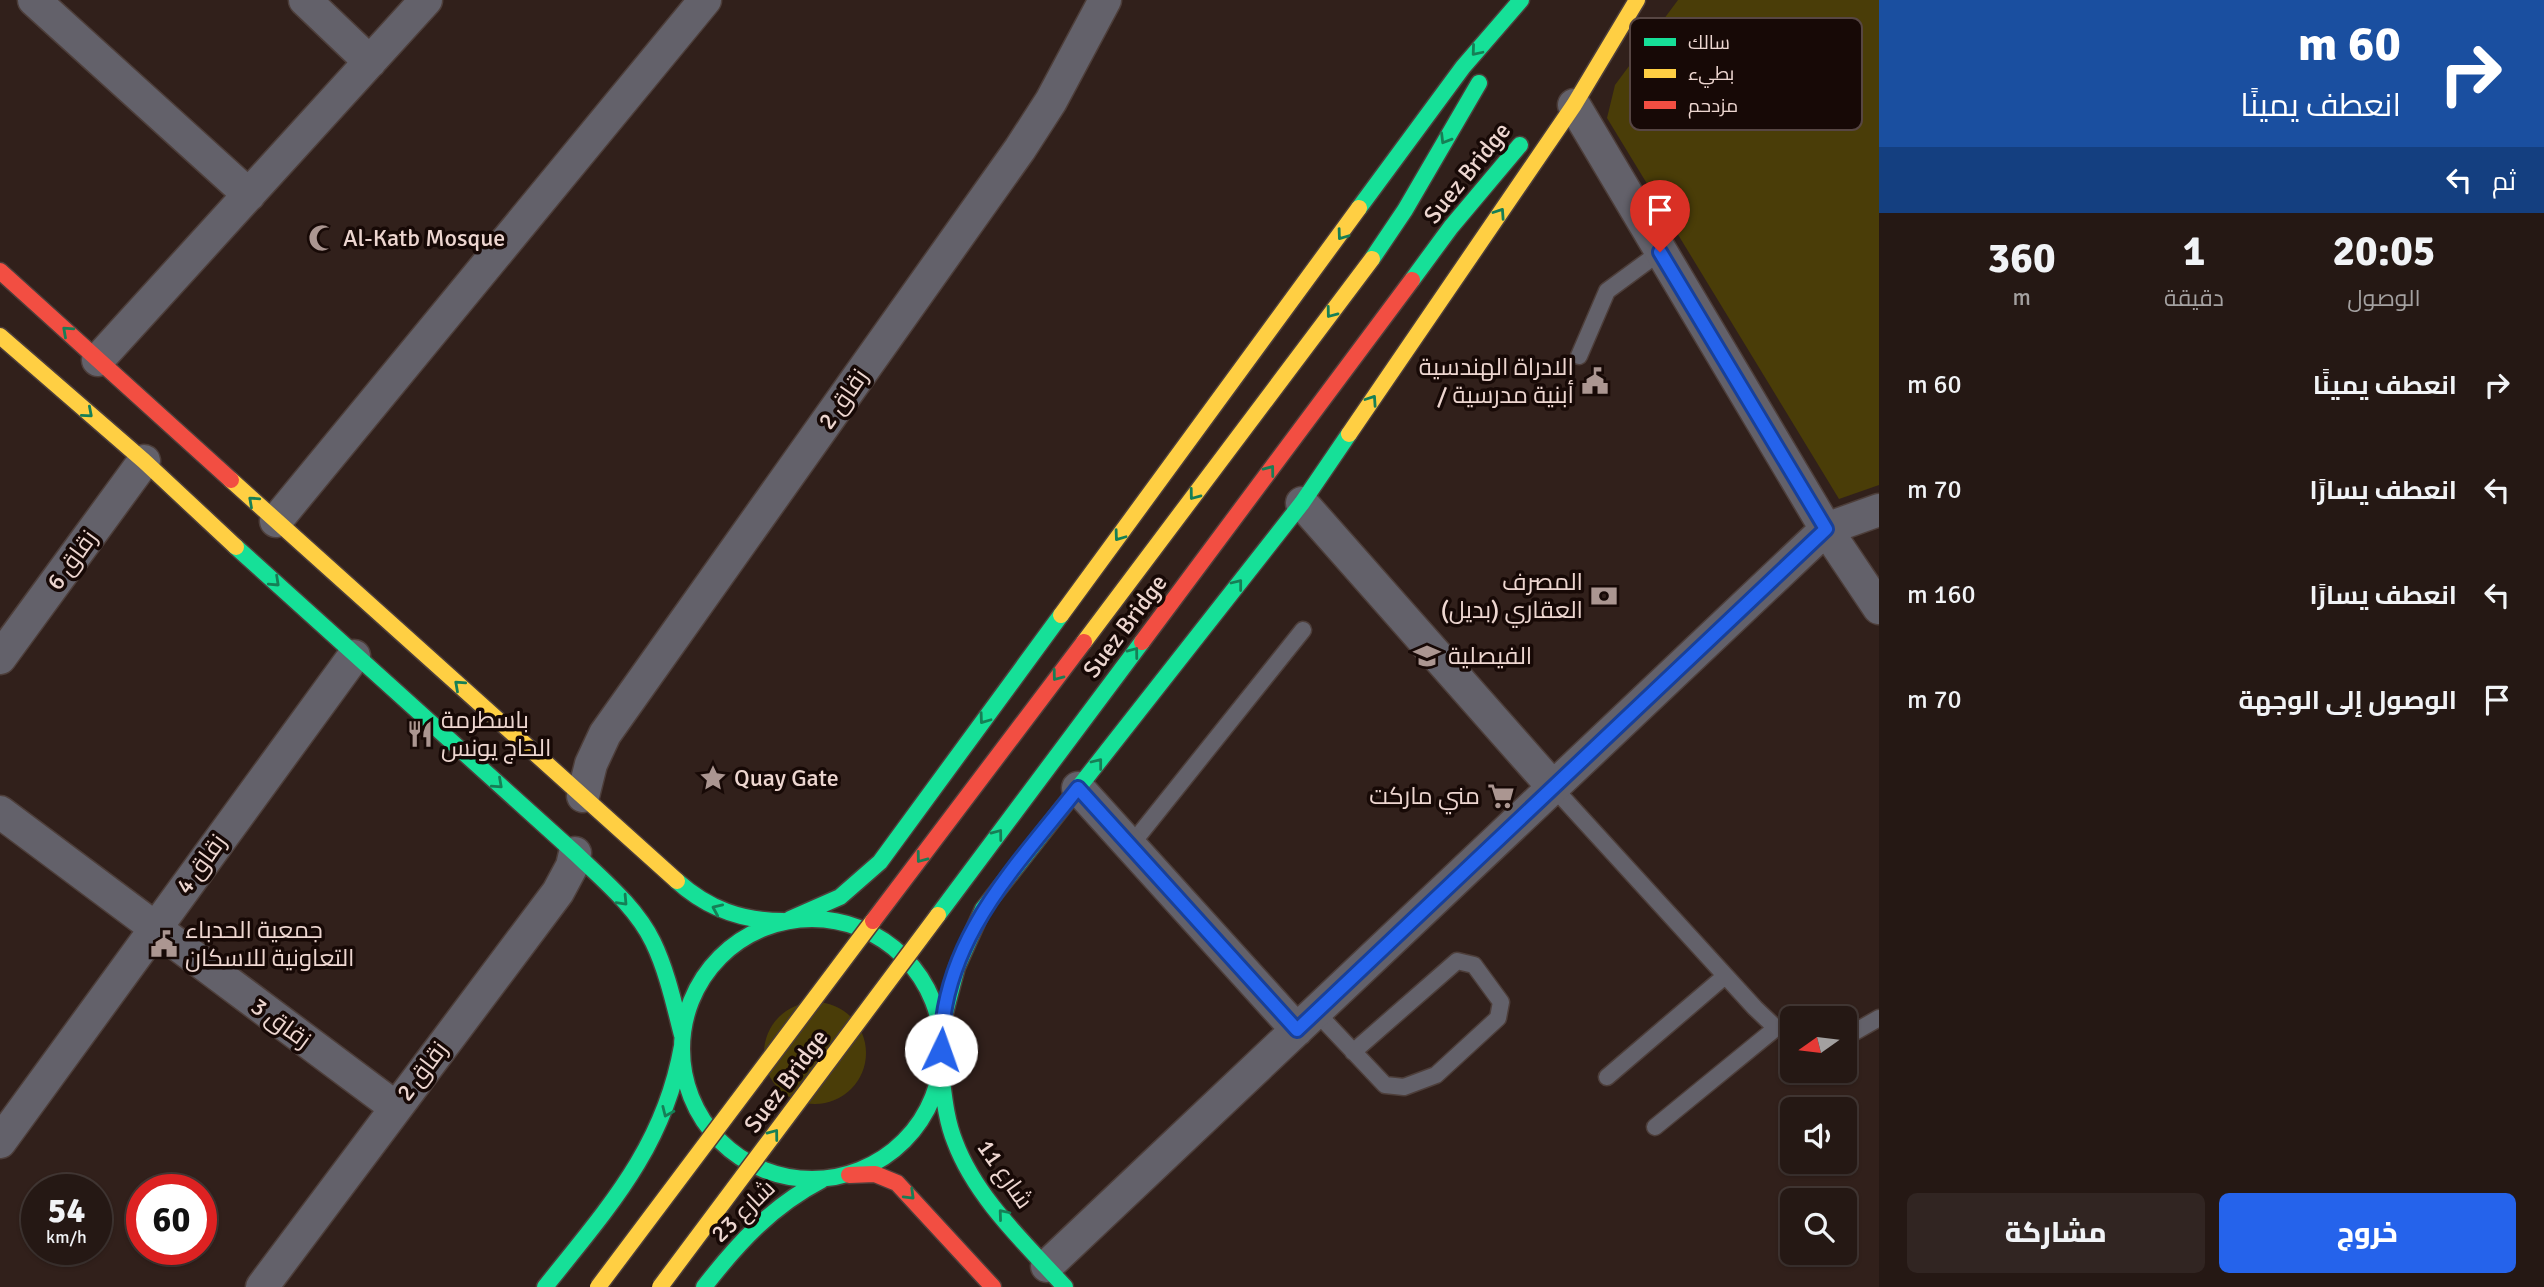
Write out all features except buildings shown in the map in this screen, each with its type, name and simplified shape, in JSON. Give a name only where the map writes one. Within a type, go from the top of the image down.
[{"type":"main road","points":[[545,1287],[634,1171],[656,1134],[673,1094],[692,996],[714,962],[746,936],[846,895],[864,881],[880,862],[1463,67],[1521,0]]},
{"type":"main road","points":[[1506,43],[1536,0]]},
{"type":"main road","points":[[849,1175],[882,1160],[909,1136],[930,1106],[941,1071],[941,1028],[946,993],[961,950],[983,909],[1302,503],[1565,102],[1636,0]]},
{"type":"main road","name":"Suez Bridge","points":[[598,1287],[1372,258],[1405,210],[1485,74]]},
{"type":"main road","name":"Suez Bridge","points":[[660,1287],[1451,227],[1532,131]]},
{"type":"main road","points":[[0,271],[691,894],[712,908],[760,922],[832,919],[871,932],[904,956],[929,989],[941,1028]]},
{"type":"main road","points":[[0,336],[144,461],[354,656],[575,853],[628,905],[652,940],[665,972],[682,1041],[688,1089],[708,1127],[740,1158],[779,1176],[822,1180],[875,1174],[897,1183],[993,1287]]},
{"type":"main road","name":"شارع 11","points":[[941,1071],[945,1107],[958,1150],[980,1187],[1056,1277]]},
{"type":"main road","name":"شارع 23","points":[[704,1287],[735,1247],[770,1210],[822,1180]]},
{"type":"street","points":[[34,0],[248,195]]},
{"type":"street","points":[[305,0],[370,62]]},
{"type":"street","points":[[98,360],[426,0]]},
{"type":"street","points":[[276,521],[705,0]]},
{"type":"street","name":"زقاق 2","points":[[583,796],[591,764],[606,734],[1020,149],[1051,101],[1105,0]]},
{"type":"street","points":[[1565,102],[1660,252],[1826,529],[1879,608]]},
{"type":"street","name":"زقاق 6","points":[[0,658],[144,461]]},
{"type":"street","points":[[1302,503],[1553,787]]},
{"type":"street","points":[[1056,1277],[1307,1021],[1826,529],[1879,510]]},
{"type":"street","name":"زقاق 4","points":[[0,1142],[354,656]]},
{"type":"street","points":[[1078,788],[1131,845],[1307,1021]]},
{"type":"street","name":"زقاق 3","points":[[0,812],[153,929],[395,1107]]},
{"type":"street","name":"زقاق 2","points":[[262,1287],[558,892],[569,873],[575,853]]},
{"type":"lane","points":[[1579,356],[1607,291],[1660,252]]},
{"type":"lane","points":[[1131,845],[1303,630]]},
{"type":"lane","points":[[1553,787],[1725,976],[1780,1026]]},
{"type":"lane","points":[[1307,1021],[1353,1052],[1385,1084],[1404,1087],[1436,1074],[1498,1018],[1501,1002],[1474,965],[1457,961],[1353,1052]]},
{"type":"lane","points":[[1607,1077],[1725,976]]},
{"type":"lane","points":[[1857,1031],[1879,1018]]},
{"type":"lane","points":[[1655,1127],[1780,1033]]},
{"type":"shaded area","points":[[1678,0],[1879,0],[1879,485],[1839,499],[1607,118],[1615,85],[1630,65],[1630,130],[1862,130],[1862,18],[1665,18]]},
{"type":"shaded area","points":[[805,1002],[825,1002],[844,1010],[858,1024],[866,1043],[863,1073],[844,1096],[825,1104],[805,1104],[786,1096],[772,1082],[764,1063],[764,1043],[772,1024],[786,1010]]},
{"type":"traffic: fast","points":[[1359,208],[1463,67],[1521,0]]},
{"type":"traffic: fast","points":[[1372,259],[1405,210],[1479,83]]},
{"type":"traffic: fast","points":[[1412,280],[1451,227],[1520,145]]},
{"type":"traffic: fast","points":[[941,1028],[957,967],[983,909],[1302,503],[1349,434]]},
{"type":"traffic: fast","points":[[236,547],[618,894],[638,917],[658,953],[682,1035]]},
{"type":"traffic: fast","points":[[790,919],[840,897],[880,862],[1061,615]]},
{"type":"traffic: fast","points":[[938,915],[1142,642]]},
{"type":"traffic: fast","points":[[677,881],[701,899],[726,912],[754,919],[783,921]]},
{"type":"traffic: fast","points":[[812,919],[862,929],[884,941],[904,957],[920,977],[932,999],[942,1049],[932,1099],[920,1121],[904,1141],[884,1157],[862,1169],[812,1179],[762,1169],[740,1157],[720,1141],[704,1121],[692,1099],[682,1049],[692,999],[704,977],[720,957],[740,941],[762,929],[812,919]]},
{"type":"traffic: fast","points":[[545,1287],[611,1203],[647,1147],[662,1116],[682,1046]]},
{"type":"traffic: fast","points":[[941,1073],[952,1134],[975,1182],[1018,1237],[1065,1287]]},
{"type":"traffic: fast","points":[[704,1287],[757,1227],[787,1202],[822,1180]]},
{"type":"traffic: slow","points":[[1349,434],[1574,105],[1637,0]]},
{"type":"traffic: slow","points":[[1061,615],[1359,208]]},
{"type":"traffic: slow","points":[[1084,642],[1372,259]]},
{"type":"traffic: slow","points":[[0,336],[144,461],[236,547]]},
{"type":"traffic: slow","points":[[231,480],[677,881]]},
{"type":"traffic: slow","points":[[660,1287],[938,915]]},
{"type":"traffic: slow","points":[[598,1287],[873,921]]},
{"type":"traffic: jam","points":[[0,271],[231,480]]},
{"type":"traffic: jam","points":[[1142,642],[1412,280]]},
{"type":"traffic: jam","points":[[873,921],[1084,642]]},
{"type":"traffic: jam","points":[[849,1175],[875,1174],[897,1183],[993,1287]]},
{"type":"place","name":"Al-Katb Mosque","points":[[322,238]]},
{"type":"place","name":"الادراة الهندسية / أبنية مدرسية","points":[[1595,381]]},
{"type":"place","name":"المصرف العقاري (بديل)","points":[[1604,596]]},
{"type":"place","name":"الفيصلية","points":[[1427,656]]},
{"type":"place","name":"باسطرمة الحاج يونس","points":[[420,734]]},
{"type":"place","name":"Quay Gate","points":[[713,778]]},
{"type":"place","name":"مني ماركت","points":[[1501,796]]},
{"type":"place","name":"جمعية الحدباء التعاونية للاسكان","points":[[164,944]]},
{"type":"route","points":[[941,1050],[946,993],[961,950],[983,909],[1078,788],[1297,1030],[1826,529],[1660,252]]}]
